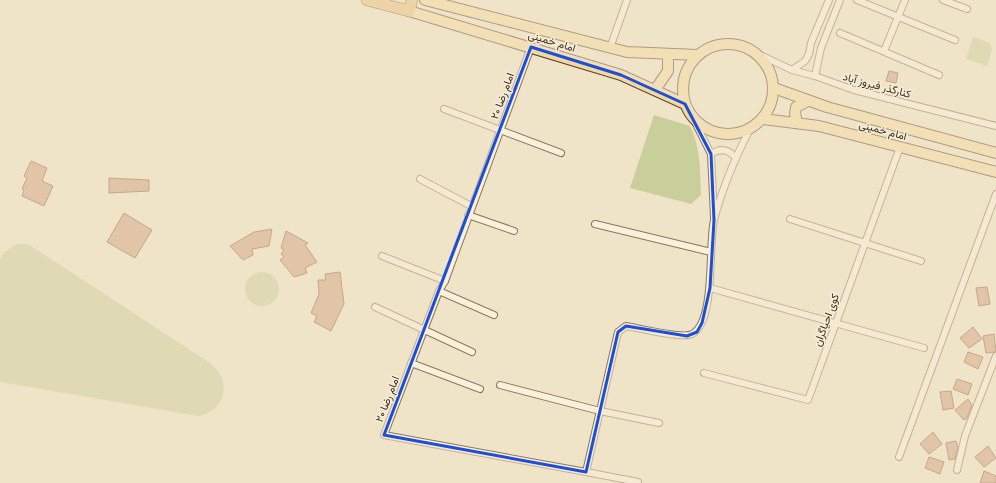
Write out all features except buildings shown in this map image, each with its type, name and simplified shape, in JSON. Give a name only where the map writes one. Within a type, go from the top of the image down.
[{"type":"highway","points":[[367,0],[409,11],[412,0]]},
{"type":"main road","name":"امام خمینی","points":[[425,0],[627,52],[698,55]]},
{"type":"main road","name":"امام خمینی","points":[[409,11],[621,75],[685,104]]},
{"type":"main road","points":[[727,44],[742,46],[756,53],[766,63],[772,75],[774,88],[771,105],[763,119],[750,129],[735,134],[720,134],[705,128],[693,118],[685,104],[683,93],[685,77],[691,63],[698,55],[712,47],[727,44]]},
{"type":"main road","points":[[655,90],[668,71],[668,54]]},
{"type":"main road","name":"امام خمینی","points":[[774,88],[808,101],[996,153]]},
{"type":"main road","points":[[797,122],[795,114],[796,107],[808,101]]},
{"type":"main road","name":"امام خمینی","points":[[763,119],[797,122],[819,126],[996,172]]},
{"type":"street","points":[[610,48],[627,0]]},
{"type":"street","points":[[792,70],[805,61],[809,54],[811,43],[829,0]]},
{"type":"street","points":[[815,76],[821,48],[840,0]]},
{"type":"street","points":[[857,0],[955,40]]},
{"type":"street","points":[[884,51],[905,0]]},
{"type":"street","points":[[943,0],[967,10]]},
{"type":"street","points":[[840,33],[939,75]]},
{"type":"street","name":"امام رضا ۲۰","points":[[531,47],[471,206],[445,281],[439,291],[384,435],[586,472]]},
{"type":"street","name":"کنارگذر فیروز آباد","points":[[756,53],[792,70],[815,76],[854,90],[996,126]]},
{"type":"street","points":[[444,109],[561,153]]},
{"type":"street","points":[[638,482],[586,472],[617,336],[626,326],[687,336],[693,334],[702,323],[710,288],[714,220],[711,154],[693,118]]},
{"type":"street","points":[[714,220],[735,157],[750,129]]},
{"type":"street","name":"کوی احیاگران","points":[[704,373],[808,400],[900,147]]},
{"type":"street","points":[[711,154],[719,150],[724,150],[735,157]]},
{"type":"street","points":[[420,179],[471,206]]},
{"type":"street","points":[[898,458],[996,194]]},
{"type":"street","points":[[468,216],[514,231]]},
{"type":"street","points":[[790,219],[921,261]]},
{"type":"street","points":[[595,224],[711,252]]},
{"type":"street","points":[[382,256],[445,281]]},
{"type":"street","points":[[710,288],[836,322],[924,348]]},
{"type":"street","points":[[439,291],[494,315]]},
{"type":"street","points":[[375,307],[472,352]]},
{"type":"street","points":[[957,470],[966,436],[996,356]]},
{"type":"street","points":[[411,363],[480,389]]},
{"type":"street","points":[[500,386],[600,411],[660,423]]},
{"type":"highlighted area","points":[[531,47],[621,75],[685,104],[711,154],[714,220],[710,288],[702,323],[697,332],[687,336],[626,326],[618,332],[586,472],[384,435]]},
{"type":"green space","points":[[973,37],[990,43],[992,50],[987,66],[966,59]]},
{"type":"green space","points":[[654,115],[690,126],[694,134],[698,151],[701,195],[691,204],[630,188]]},
{"type":"green space","points":[[17,244],[28,244],[210,363],[217,370],[224,386],[220,402],[208,413],[198,416],[0,382],[0,260],[4,252]]},
{"type":"green space","points":[[259,272],[265,272],[274,277],[278,283],[278,295],[274,301],[265,306],[259,306],[250,301],[245,292],[245,286],[250,277]]}]
